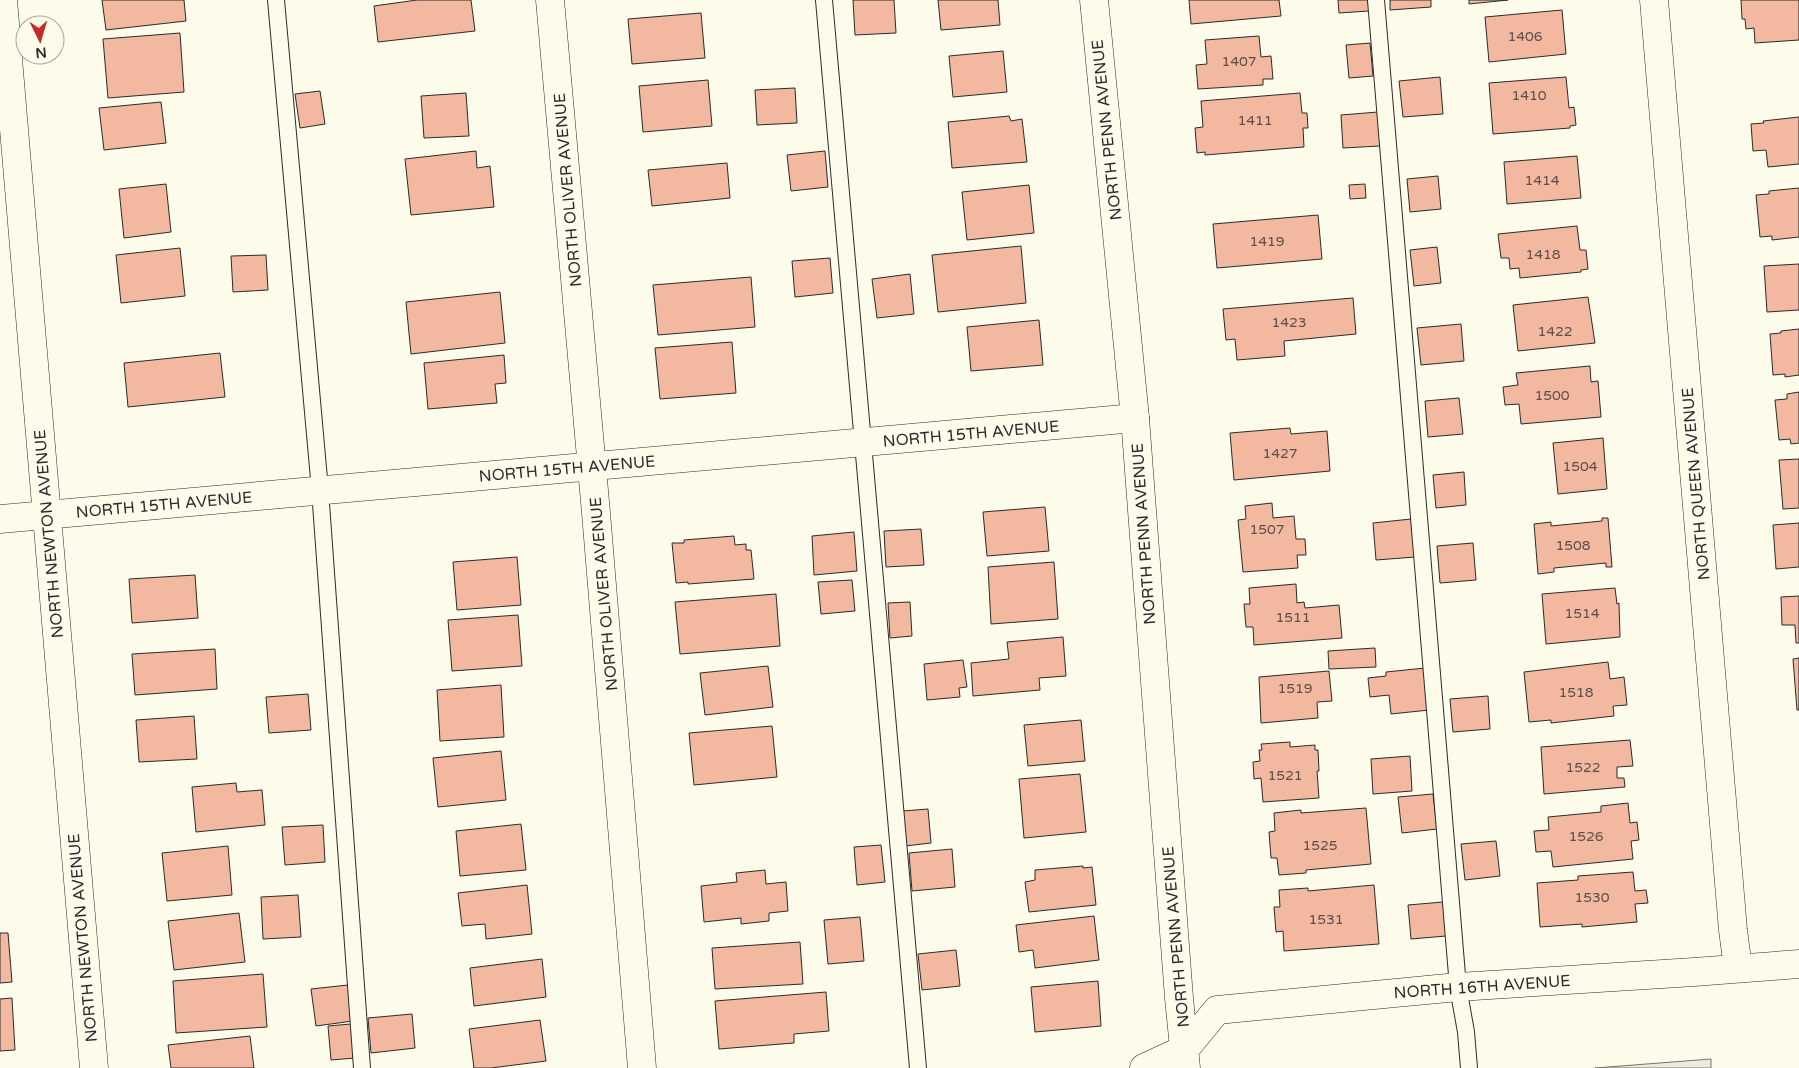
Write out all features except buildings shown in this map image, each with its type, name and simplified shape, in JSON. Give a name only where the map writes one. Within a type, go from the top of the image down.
[{"type":"street","name":"NORTH NEWTON AVENUE","points":[[4,0],[94,1068]]},
{"type":"street","name":"NORTH OLIVER AVENUE","points":[[550,0],[592,466],[642,1068]]},
{"type":"street","name":"NORTH PENN AVENUE","points":[[1094,0],[1135,418],[1185,1058]]},
{"type":"street","name":"NORTH QUEEN AVENUE","points":[[1654,0],[1732,920],[1738,968]]},
{"type":"street","name":"NORTH 15TH AVENUE","points":[[0,519],[1135,418]]},
{"type":"street","name":"NORTH 16TH AVENUE","points":[[1185,1058],[1217,1010],[1458,987],[1799,964]]},
{"type":"street","points":[[1144,1068],[1185,1058]]},
{"type":"lane","points":[[276,0],[320,490],[362,1068]]},
{"type":"lane","points":[[824,0],[918,1068]]},
{"type":"lane","points":[[1376,0],[1458,987],[1466,1032],[1469,1068]]},
{"type":"shaded area","points":[[1711,1059],[1711,1068],[1595,1068]]}]
